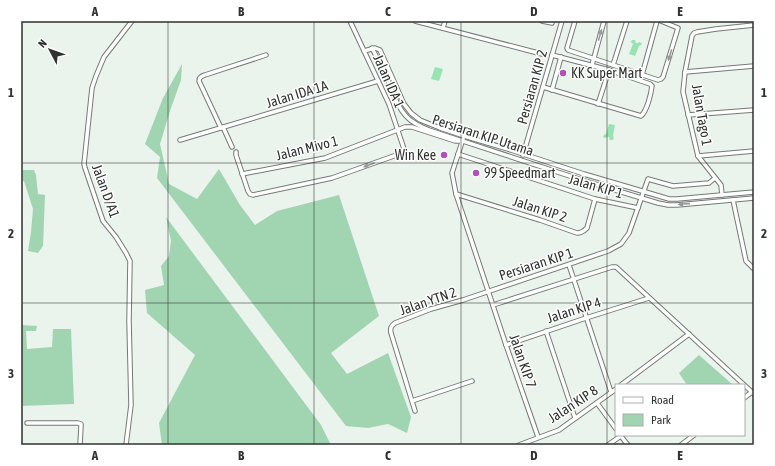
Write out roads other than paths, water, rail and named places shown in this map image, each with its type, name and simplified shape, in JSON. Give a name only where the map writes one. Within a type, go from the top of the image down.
[{"type":"street","name":"Jalan D/A1","points":[[126,445],[131,405],[129,321],[130,261],[116,237],[103,221],[84,164],[92,88],[96,76],[104,57],[132,21]]},
{"type":"street","name":"Jalan IDA 1","points":[[242,174],[249,193],[253,195],[332,178],[405,152],[389,104],[350,21]]},
{"type":"street","points":[[415,21],[542,54]]},
{"type":"street","points":[[442,28],[444,21]]},
{"type":"street","points":[[542,21],[552,23]]},
{"type":"street","name":"Persiaran KIP 2","points":[[522,160],[562,21]]},
{"type":"street","points":[[575,21],[567,48],[569,51],[658,80],[663,77],[678,28],[661,21]]},
{"type":"street","points":[[592,65],[604,21]]},
{"type":"street","points":[[613,66],[627,21]]},
{"type":"street","points":[[642,75],[657,21]]},
{"type":"street","name":"Jalan Tago 1","points":[[722,201],[721,185],[698,156],[683,92],[684,72],[694,33],[716,29],[754,26]]},
{"type":"street","points":[[364,51],[372,48]]},
{"type":"street","name":"Persiaran KIP Utama","points":[[722,195],[669,199],[584,174],[524,154],[463,138],[429,130],[416,124],[403,113],[372,48],[378,48],[380,50],[404,104],[411,113],[426,123],[463,138],[522,160],[658,203],[668,205],[722,201]]},
{"type":"street","points":[[232,147],[199,82],[201,77],[205,75],[266,55]]},
{"type":"street","points":[[543,87],[641,116],[645,112],[651,92],[652,86],[650,84],[609,70],[552,55]]},
{"type":"street","points":[[552,90],[561,57]]},
{"type":"street","points":[[586,64],[588,57]]},
{"type":"street","points":[[684,72],[754,66]]},
{"type":"street","points":[[598,104],[609,70]]},
{"type":"street","name":"Jalan IDA 1A","points":[[180,140],[378,81]]},
{"type":"street","points":[[688,115],[754,110]]},
{"type":"street","points":[[412,121],[416,117]]},
{"type":"street","name":"Jalan Mivo 1","points":[[242,174],[325,158],[405,127],[412,127],[455,141],[463,138]]},
{"type":"street","name":"Persiaran KIP 1","points":[[463,138],[452,173],[456,194],[488,292],[608,251],[620,244],[629,233],[644,191]]},
{"type":"street","points":[[698,156],[754,151]]},
{"type":"street","points":[[236,152],[242,174]]},
{"type":"street","name":"Jalan KIP 1","points":[[458,154],[595,199],[638,208]]},
{"type":"street","points":[[644,191],[648,179],[673,186],[709,183],[715,178]]},
{"type":"street","points":[[722,195],[754,192]]},
{"type":"street","name":"Jalan KIP 2","points":[[456,194],[577,233],[583,232],[587,228],[595,199]]},
{"type":"street","points":[[732,194],[746,261],[754,269]]},
{"type":"street","points":[[722,201],[754,198]]},
{"type":"street","points":[[569,265],[611,392]]},
{"type":"street","points":[[493,306],[612,267],[616,267],[743,384]]},
{"type":"street","name":"Jalan KIP 7","points":[[488,292],[538,437]]},
{"type":"street","name":"Jalan YTN 2","points":[[415,411],[390,329],[395,323],[432,309],[488,292]]},
{"type":"street","name":"Jalan KIP 4","points":[[506,345],[649,298]]},
{"type":"street","points":[[546,331],[576,418]]},
{"type":"street","points":[[623,384],[689,334]]},
{"type":"street","points":[[412,400],[472,381]]},
{"type":"street","points":[[745,386],[753,393]]},
{"type":"street","name":"Jalan KIP 8","points":[[519,445],[559,430],[615,390]]},
{"type":"street","points":[[597,403],[615,428]]},
{"type":"street","points":[[26,423],[81,424],[80,445]]},
{"type":"street","points":[[608,445],[620,436]]},
{"type":"street","points":[[622,436],[628,445]]},
{"type":"street","points":[[681,445],[693,436]]},
{"type":"place","name":"KK Super Mart","points":[[563,73]]},
{"type":"place","name":"Win Kee","points":[[444,155]]},
{"type":"place","name":"99 Speedmart","points":[[476,173]]}]
